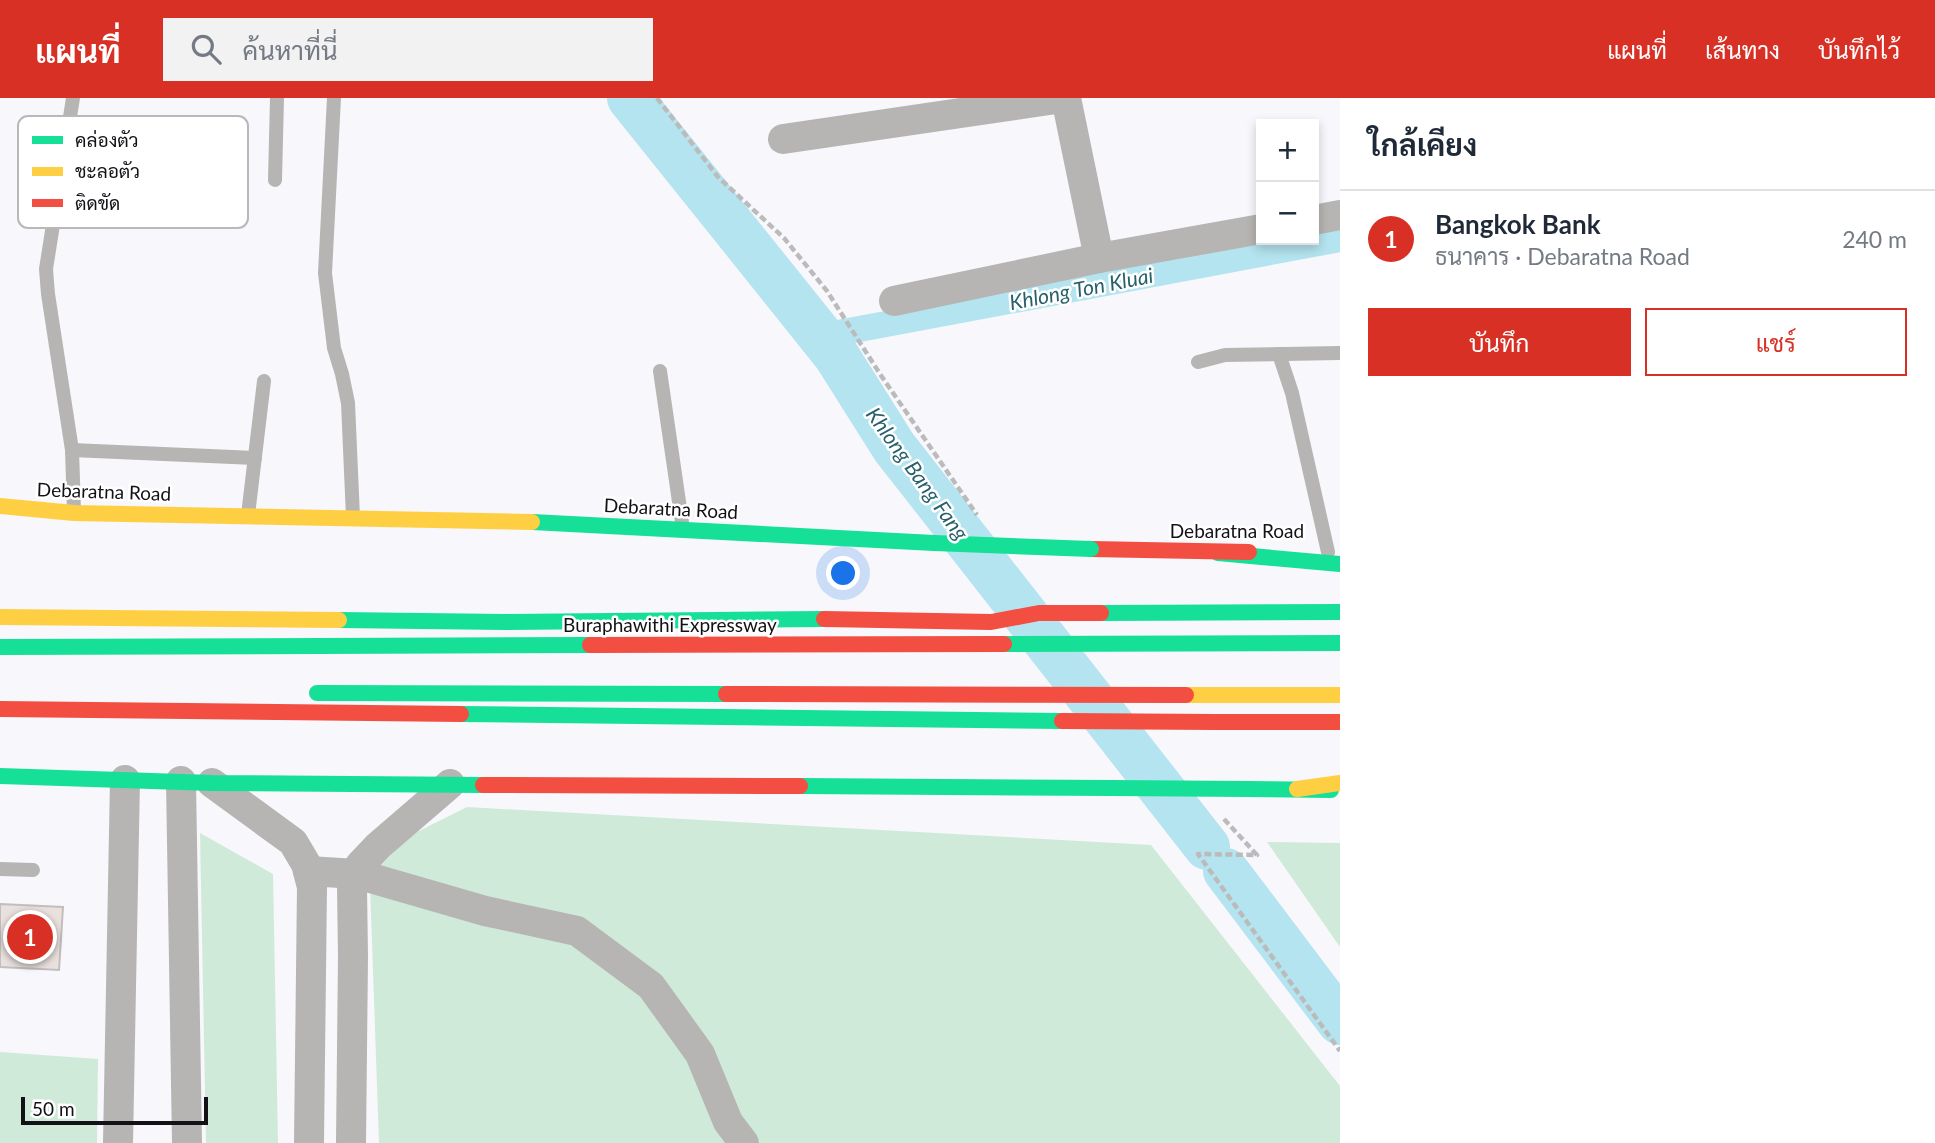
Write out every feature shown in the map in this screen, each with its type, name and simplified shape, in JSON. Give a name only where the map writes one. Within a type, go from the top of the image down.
[{"type":"main road","name":"Debaratna Road","points":[[0,506],[74,513],[512,521],[1091,549],[1218,553],[1334,552]]},
{"type":"main road","points":[[1218,553],[1340,564]]},
{"type":"main road","points":[[0,617],[505,622],[991,622],[1040,613],[1340,612]]},
{"type":"main road","points":[[0,638],[66,647]]},
{"type":"main road","name":"Buraphawithi Expressway","points":[[0,647],[1340,643]]},
{"type":"main road","points":[[304,693],[1340,695]]},
{"type":"main road","points":[[0,698],[51,694]]},
{"type":"main road","points":[[0,709],[1340,722]]},
{"type":"main road","points":[[0,776],[212,783],[1340,790]]},
{"type":"main road","points":[[1297,789],[1340,783]]},
{"type":"street","points":[[783,139],[1065,98],[1099,258]]},
{"type":"street","points":[[1319,219],[1340,215]]},
{"type":"street","points":[[894,300],[1099,258],[1256,230]]},
{"type":"street","points":[[118,1143],[125,779]]},
{"type":"street","points":[[181,781],[187,1143]]},
{"type":"street","points":[[212,783],[293,842],[308,870],[312,887],[309,1143]]},
{"type":"street","points":[[351,1143],[354,957],[352,887],[360,865],[378,846],[450,784]]},
{"type":"street","points":[[308,870],[357,874],[485,911],[577,931],[651,986],[700,1054],[728,1122],[744,1143]]},
{"type":"lane","points":[[70,116],[73,98]]},
{"type":"lane","points":[[275,180],[277,98]]},
{"type":"lane","points":[[334,98],[325,273],[334,348],[348,403],[353,517]]},
{"type":"lane","points":[[52,228],[46,269],[72,450],[74,513]]},
{"type":"lane","points":[[1198,362],[1225,355],[1340,353]]},
{"type":"lane","points":[[1279,354],[1334,552]]},
{"type":"lane","points":[[660,371],[683,530]]},
{"type":"lane","points":[[248,516],[264,381]]},
{"type":"lane","points":[[72,450],[255,458]]},
{"type":"lane","points":[[0,870],[33,870]]},
{"type":"green space","points":[[467,807],[1151,845],[1340,1086],[1340,1143],[379,1143],[369,856]]},
{"type":"green space","points":[[200,833],[273,874],[278,1143],[206,1143]]},
{"type":"green space","points":[[1267,842],[1340,843],[1340,947]]},
{"type":"green space","points":[[0,1052],[98,1059],[97,1143],[0,1143]]},
{"type":"building","points":[[0,904],[63,907],[59,970],[0,967]]},
{"type":"waterway","name":"Khlong Bang Fang","points":[[630,98],[836,355],[894,447],[1207,847]]},
{"type":"waterway","name":"Khlong Ton Kluai","points":[[822,336],[1340,239]]},
{"type":"waterway","name":"Khlong Bang Fang","points":[[1226,871],[1340,1022]]},
{"type":"traffic: fast","points":[[532,522],[934,543]]},
{"type":"traffic: fast","points":[[934,543],[1091,549]]},
{"type":"traffic: fast","points":[[1218,553],[1340,564]]},
{"type":"traffic: fast","points":[[1101,613],[1340,612]]},
{"type":"traffic: fast","points":[[339,620],[505,622],[824,619]]},
{"type":"traffic: fast","points":[[1004,644],[1340,643]]},
{"type":"traffic: fast","points":[[0,647],[590,645]]},
{"type":"traffic: fast","points":[[317,693],[726,694]]},
{"type":"traffic: fast","points":[[461,714],[1062,721]]},
{"type":"traffic: fast","points":[[0,776],[212,783],[483,785]]},
{"type":"traffic: fast","points":[[800,786],[1111,788]]},
{"type":"traffic: fast","points":[[1111,788],[1247,789]]},
{"type":"traffic: fast","points":[[1247,789],[1331,790]]},
{"type":"traffic: slow","points":[[0,506],[74,513],[532,522]]},
{"type":"traffic: slow","points":[[0,617],[339,620]]},
{"type":"traffic: slow","points":[[1186,695],[1340,695]]},
{"type":"traffic: slow","points":[[1297,789],[1340,783]]},
{"type":"traffic: jam","points":[[1091,549],[1249,552]]},
{"type":"traffic: jam","points":[[824,619],[991,622],[1039,613],[1101,613]]},
{"type":"traffic: jam","points":[[590,645],[1004,644]]},
{"type":"traffic: jam","points":[[726,694],[1186,695]]},
{"type":"traffic: jam","points":[[0,709],[461,714]]},
{"type":"traffic: jam","points":[[1062,721],[1215,722]]},
{"type":"traffic: jam","points":[[1215,722],[1340,722]]},
{"type":"traffic: jam","points":[[483,785],[800,786]]},
{"type":"place","name":"Bangkok Bank","points":[[30,937]]}]
